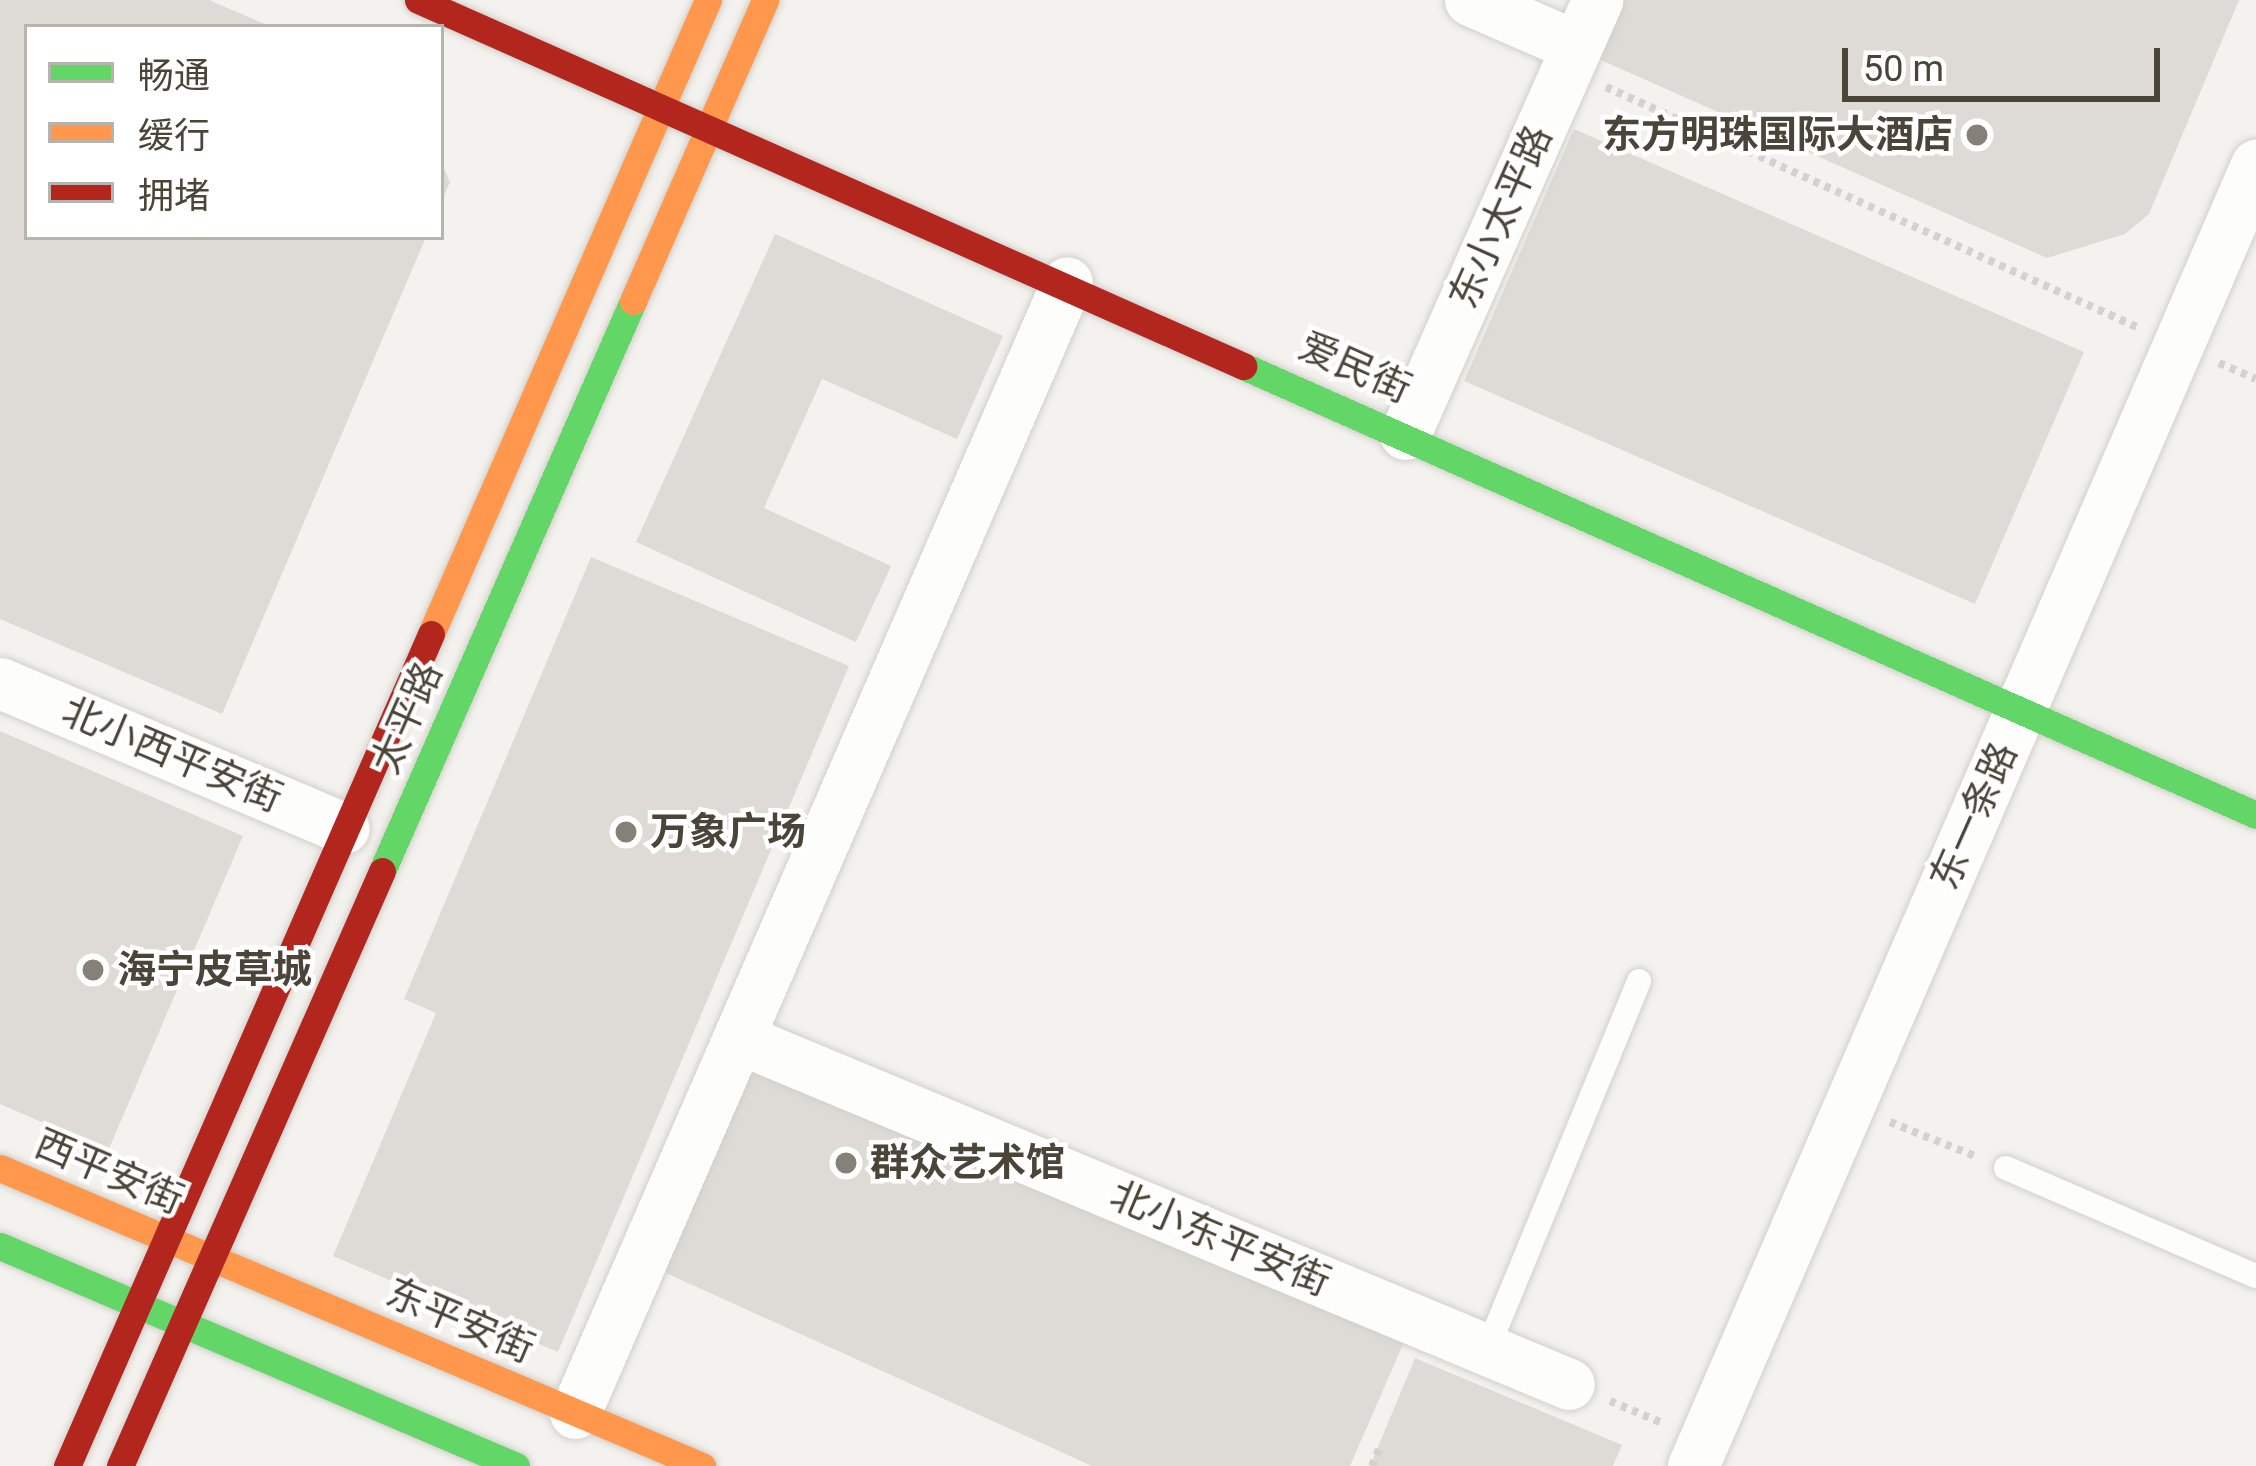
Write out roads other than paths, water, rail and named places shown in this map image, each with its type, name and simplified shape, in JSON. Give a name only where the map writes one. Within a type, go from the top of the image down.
[{"type":"main road","name":"爱民街","points":[[418,0],[1067,282],[2019,712],[2256,814]]},
{"type":"main road","name":"太平路","points":[[120,1466],[183,1324],[188,1249],[344,828],[708,0]]},
{"type":"main road","name":"太平路","points":[[67,1466],[137,1304],[188,1249],[765,0]]},
{"type":"main road","name":"西平安街","points":[[0,1168],[188,1249]]},
{"type":"main road","points":[[0,1246],[516,1466]]},
{"type":"main road","name":"东平安街","points":[[188,1249],[702,1466]]},
{"type":"street","points":[[1470,0],[1580,38]]},
{"type":"street","name":"东小太平路","points":[[1405,434],[1580,38]]},
{"type":"street","name":"东一条路","points":[[1699,1453],[2256,165]]},
{"type":"street","points":[[575,1412],[1067,282]]},
{"type":"street","name":"北小西平安街","points":[[0,683],[344,828]]},
{"type":"street","name":"北小东平安街","points":[[738,1038],[1569,1384]]},
{"type":"lane","points":[[1487,1350],[1639,980]]},
{"type":"lane","points":[[2006,1168],[2256,1276]]},
{"type":"place","name":"东方明珠国际大酒店","points":[[1977,135]]},
{"type":"place","name":"万象广场","points":[[626,832]]},
{"type":"place","name":"海宁皮草城","points":[[93,970]]},
{"type":"place","name":"群众艺术馆","points":[[846,1163]]}]
